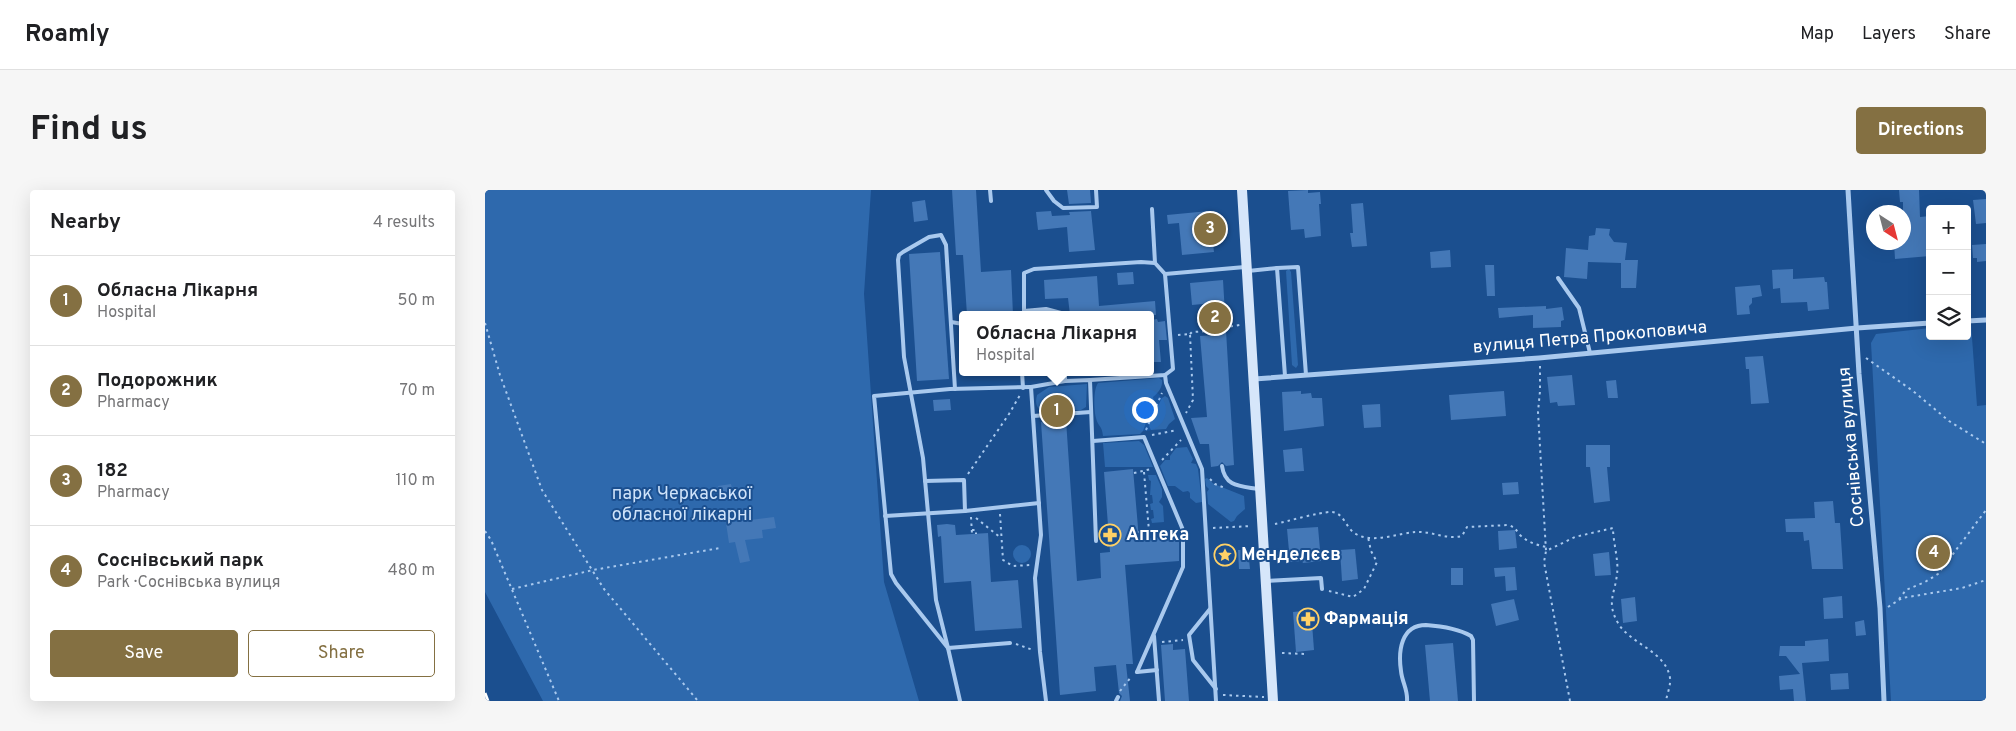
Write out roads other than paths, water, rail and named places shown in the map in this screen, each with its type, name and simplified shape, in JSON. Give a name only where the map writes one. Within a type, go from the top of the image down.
[{"type":"street","points":[[1242,190],[1267,581],[1268,699]]},
{"type":"street","name":"Соснівська вулиця","points":[[1848,190],[1857,349],[1880,613],[1884,701]]},
{"type":"street","points":[[1971,321],[1986,320]]},
{"type":"street","name":"вулиця Петра Прокоповича","points":[[1253,379],[1539,358],[1926,323]]},
{"type":"lane","points":[[990,190],[991,201]]},
{"type":"lane","points":[[1046,190],[1054,201],[1063,208],[1097,207],[1096,190]]},
{"type":"lane","points":[[1151,210],[1155,263],[1165,274],[1173,369],[1165,375],[1154,376]]},
{"type":"lane","points":[[955,389],[946,245],[941,235],[934,235],[903,252],[899,255],[898,260],[904,357],[925,481],[936,600],[960,701]]},
{"type":"lane","points":[[1023,311],[1024,273],[1029,270],[1113,262],[1155,263]]},
{"type":"lane","points":[[1165,274],[1298,267],[1306,375]]},
{"type":"lane","points":[[1277,268],[1285,376]]},
{"type":"lane","points":[[1558,278],[1579,308],[1590,353]]},
{"type":"lane","points":[[1034,311],[1046,309],[1054,311]]},
{"type":"lane","points":[[951,322],[959,323]]},
{"type":"lane","points":[[1165,375],[1166,383],[1181,422],[1202,469],[1216,701]]},
{"type":"lane","points":[[1022,376],[1023,388]]},
{"type":"lane","points":[[1065,376],[1065,381]]},
{"type":"lane","points":[[948,648],[896,584],[891,574],[874,396],[955,389],[1023,388],[1065,381],[1150,376]]},
{"type":"lane","points":[[1090,380],[1096,541]]},
{"type":"lane","points":[[1031,387],[1041,535],[1035,578],[1045,701]]},
{"type":"lane","points":[[1033,416],[1091,412]]},
{"type":"lane","points":[[1093,441],[1144,436],[1183,530],[1183,567],[1137,672],[1157,670]]},
{"type":"lane","points":[[1222,466],[1225,479],[1228,481],[1240,486],[1261,490]]},
{"type":"lane","points":[[925,481],[964,480],[966,511]]},
{"type":"lane","points":[[885,516],[1039,504]]},
{"type":"lane","points":[[1267,581],[1321,578],[1321,590]]},
{"type":"lane","points":[[1211,608],[1189,635],[1193,660],[1216,689]]},
{"type":"lane","points":[[1407,701],[1408,691],[1401,673],[1402,642],[1408,631],[1420,625],[1435,626],[1471,636],[1473,640],[1475,701]]},
{"type":"lane","points":[[1154,635],[1159,701]]},
{"type":"lane","points":[[948,648],[1010,643]]},
{"type":"railway","points":[[485,693],[488,701]]},
{"type":"place","name":"182","points":[[1210,229]]},
{"type":"place","name":"Подорожник","points":[[1215,318]]},
{"type":"place","name":"Обласна Лікарня","points":[[1057,411]]},
{"type":"place","name":"Аптека","points":[[1110,535]]},
{"type":"place","name":"Соснівський парк","points":[[1934,553]]},
{"type":"place","name":"Менделєєв","points":[[1225,555]]},
{"type":"place","name":"Фармація","points":[[1308,619]]},
{"type":"park label","name":"парк Черкаської обласної лікарні","points":[[682,504]]}]
